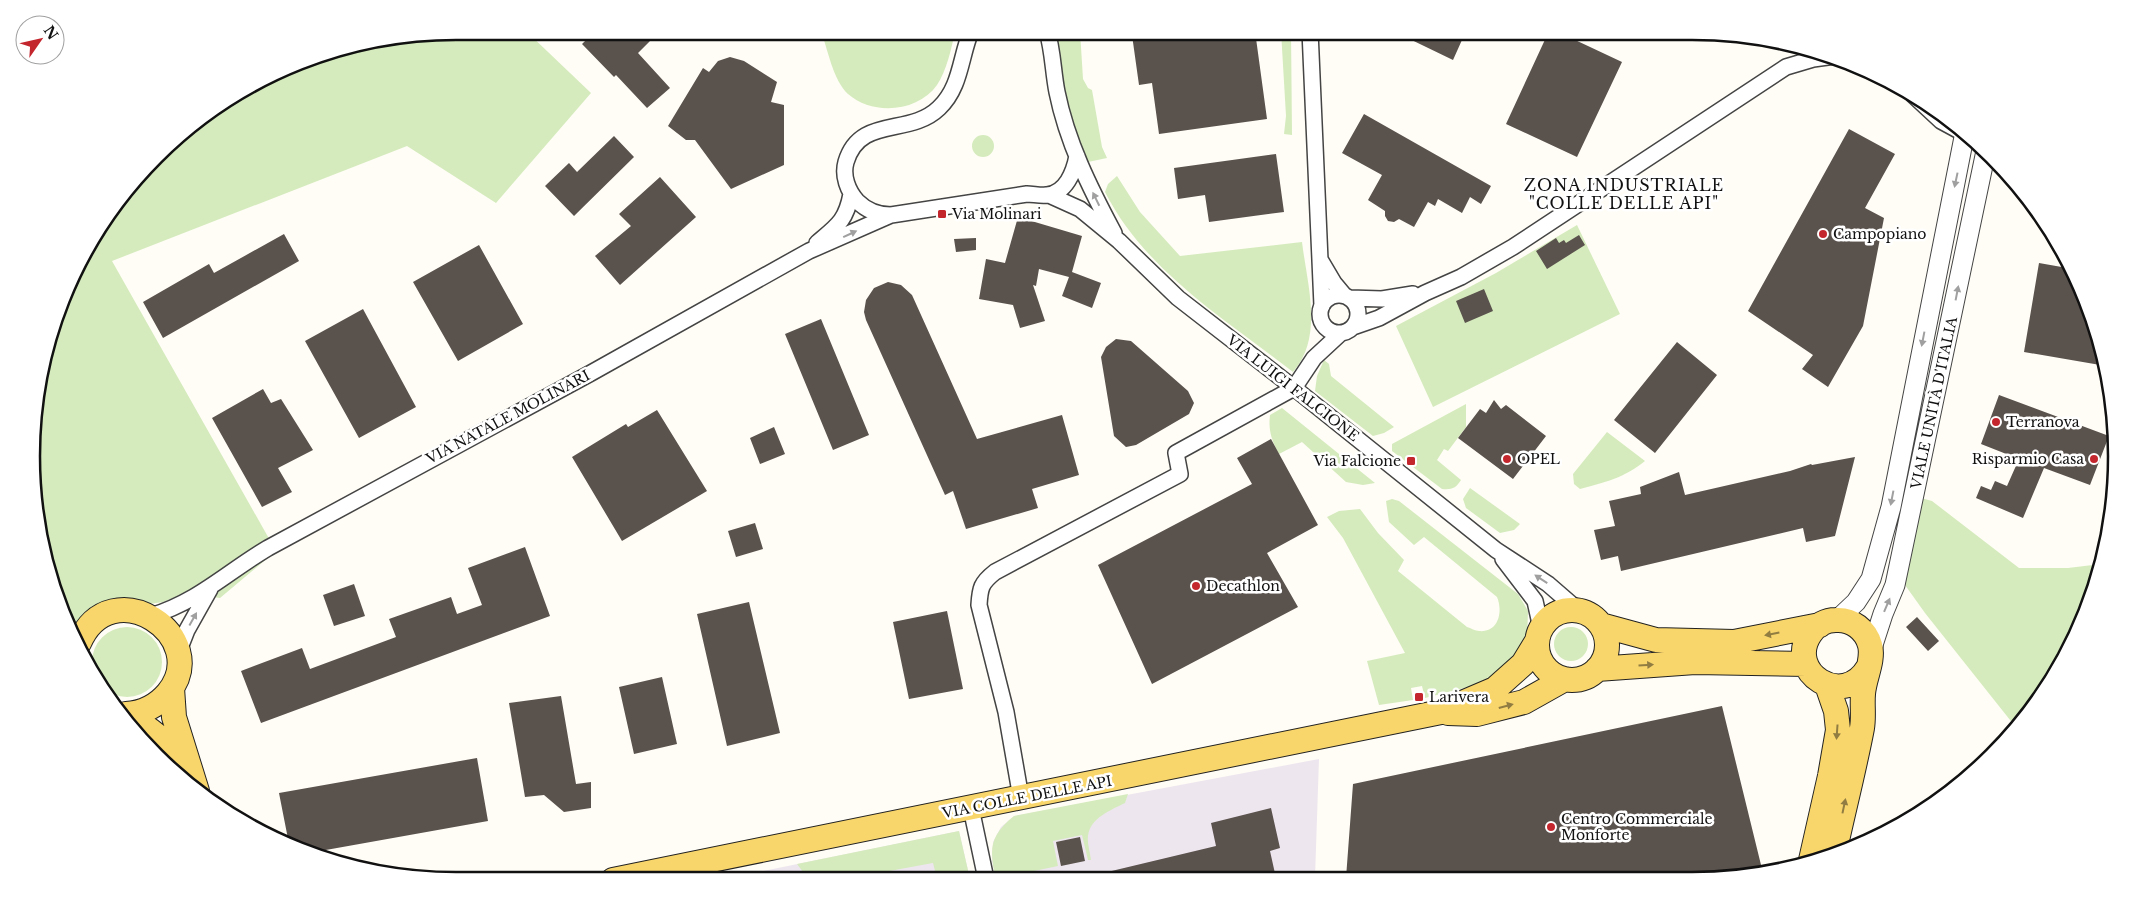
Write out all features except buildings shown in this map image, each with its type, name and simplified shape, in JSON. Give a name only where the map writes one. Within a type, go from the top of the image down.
[{"type":"main road","points":[[81,636],[92,623],[106,614],[121,610],[136,611],[151,616],[164,625],[173,638],[178,652],[178,670],[172,688],[161,702],[145,711],[130,713]]},
{"type":"main road","points":[[1578,610],[1591,615],[1601,625],[1606,648],[1602,662],[1588,676],[1577,679],[1565,679],[1553,674],[1544,666],[1538,654],[1539,634],[1548,619],[1557,613],[1578,610]]},
{"type":"main road","points":[[1828,622],[1811,632],[1806,642],[1804,653],[1806,664],[1818,680],[1827,685],[1839,686],[1850,684],[1860,677],[1869,659]]},
{"type":"main road","points":[[1601,625],[1656,640],[1734,642],[1828,622],[1849,622],[1860,628],[1868,639],[1869,659],[1863,693],[1862,726],[1836,846]]},
{"type":"main road","name":"VIA COLLE DELLE API","points":[[653,872],[1441,712],[1495,688],[1523,664],[1539,634]]},
{"type":"main road","points":[[1597,668],[1694,662],[1806,664]]},
{"type":"main road","name":"VIA COLLE DELLE API","points":[[1441,712],[1477,714],[1524,702],[1565,679]]},
{"type":"main road","points":[[1812,854],[1838,730],[1836,711],[1827,685]]},
{"type":"main road","points":[[172,688],[174,717],[192,777]]},
{"type":"main road","points":[[134,719],[168,744],[190,775]]},
{"type":"street","points":[[967,40],[958,80],[952,92],[939,108],[932,114],[914,123],[873,131],[854,144],[849,152],[844,168],[845,178],[851,194],[867,208],[882,215],[1027,194],[1049,195],[1062,188],[1067,182],[1074,171],[1076,156]]},
{"type":"street","name":"VIA LUIGI FALCIONE","points":[[1048,40],[1056,91],[1064,123],[1076,156],[1095,198],[1119,241]]},
{"type":"street","points":[[1310,40],[1321,261],[1321,313],[1314,358]]},
{"type":"street","points":[[1321,313],[1329,330],[1347,330],[1379,318],[1425,292],[1461,277],[1512,247],[1786,67],[1815,59]]},
{"type":"street","name":"VIALE UNITÀ D'ITALIA","points":[[1828,622],[1856,602],[1871,579],[1891,507],[1963,141]]},
{"type":"street","name":"VIALE UNITÀ D'ITALIA","points":[[1869,659],[1883,614],[1895,585],[1984,160]]},
{"type":"street","name":"VIA NATALE MOLINARI","points":[[809,251],[842,221],[848,210],[851,194]]},
{"type":"street","name":"VIA LUIGI FALCIONE","points":[[1049,195],[1080,209],[1119,241],[1178,298],[1294,388],[1496,550],[1548,584],[1578,610]]},
{"type":"street","name":"VIA NATALE MOLINARI","points":[[151,616],[171,610],[211,588],[243,562],[582,378],[809,251],[891,215]]},
{"type":"street","points":[[1021,798],[1006,712],[979,605],[980,592],[984,580],[1004,567],[1180,474],[1176,453],[1294,388],[1314,358],[1347,330],[1358,315],[1354,302],[1334,283],[1321,261]]},
{"type":"street","points":[[1321,313],[1331,297],[1347,296],[1382,299],[1425,292]]},
{"type":"street","name":"VIA LUIGI FALCIONE","points":[[1496,550],[1534,601],[1539,634]]},
{"type":"street","name":"VIA NATALE MOLINARI","points":[[178,652],[187,630],[211,588]]},
{"type":"street","points":[[971,808],[985,872]]},
{"type":"shaded area","points":[[1319,759],[1315,872],[994,872],[992,861],[993,842],[1001,827],[1014,816]]},
{"type":"shaded area","points":[[959,831],[968,872],[758,872]]},
{"type":"green space","points":[[535,40],[591,93],[496,203],[407,146],[112,261],[276,551],[220,598],[185,593],[163,602],[88,613],[79,619],[76,624],[54,564],[44,510],[40,456],[41,429],[48,375],[62,322],[83,272],[110,225],[141,186],[182,143],[225,110],[248,96],[272,83],[322,62],[375,48],[429,41]]},
{"type":"green space","points":[[824,40],[953,40],[943,73],[937,85],[919,101],[907,106],[882,108],[858,101],[843,88],[831,64]]},
{"type":"green space","points":[[1058,40],[1081,40],[1083,79],[1088,88],[1092,90],[1102,147],[1107,158],[1088,162],[1075,129],[1061,66]]},
{"type":"green space","points":[[1282,40],[1291,40],[1292,135],[1284,134],[1286,116]]},
{"type":"green space","points":[[983,135],[991,138],[994,146],[991,154],[983,157],[975,154],[972,146],[975,138]]},
{"type":"green space","points":[[1117,176],[1140,212],[1180,256],[1302,242],[1310,292],[1311,327],[1308,343],[1302,358],[1293,372],[1188,292],[1142,246],[1122,220],[1105,192],[1108,184]]},
{"type":"green space","points":[[1577,225],[1620,314],[1433,407],[1396,326],[1496,273]]},
{"type":"green space","points":[[1324,360],[1329,364],[1331,376],[1394,427],[1384,433],[1373,436],[1315,391],[1317,376]]},
{"type":"green space","points":[[1466,404],[1466,427],[1448,451],[1444,449],[1437,460],[1461,480],[1453,488],[1442,489],[1392,451],[1392,444]]},
{"type":"green space","points":[[1282,408],[1375,483],[1363,485],[1346,482],[1302,442],[1279,454],[1271,436],[1270,415]]},
{"type":"green space","points":[[1607,432],[1645,461],[1606,482],[1580,489],[1574,484],[1573,474]]},
{"type":"green space","points":[[1470,488],[1520,524],[1514,530],[1500,533],[1466,508],[1463,499]]},
{"type":"green space","points":[[1921,498],[1932,501],[2019,568],[2068,568],[2094,565],[2086,590],[2065,640],[2038,687],[2012,722],[1905,585]]},
{"type":"green space","points":[[1392,499],[1399,501],[1518,594],[1528,611],[1527,641],[1504,672],[1476,685],[1425,698],[1422,686],[1411,688],[1413,700],[1379,705],[1367,661],[1405,653],[1343,538],[1327,517],[1339,511],[1360,509],[1378,533],[1404,560],[1398,571],[1467,627],[1478,631],[1486,631],[1495,625],[1500,608],[1497,597],[1424,537],[1414,545],[1389,522],[1386,501]]},
{"type":"green space","points":[[127,627],[140,630],[152,637],[161,655],[161,669],[152,687],[140,694],[127,697],[115,694],[93,658],[102,637],[114,630]]},
{"type":"green space","points":[[1571,627],[1583,632],[1588,644],[1583,656],[1571,661],[1559,656],[1554,644],[1559,632]]},
{"type":"green space","points":[[1128,794],[1125,803],[1102,815],[1093,824],[1088,836],[1091,860],[1088,860],[1082,835],[1053,841],[1058,866],[1029,872],[995,872],[992,852],[995,837],[1014,816]]},
{"type":"green space","points":[[959,831],[968,872],[935,872],[933,863],[884,872],[803,872],[797,864]]},
{"type":"place","name":"Via Molinari","points":[[942,214]]},
{"type":"place","name":"Campopiano","points":[[1823,234]]},
{"type":"place","name":"Terranova","points":[[1996,422]]},
{"type":"place","name":"OPEL","points":[[1507,459]]},
{"type":"place","name":"Risparmio Casa","points":[[2094,459]]},
{"type":"place","name":"Via Falcione","points":[[1411,461]]},
{"type":"place","name":"Decathlon","points":[[1196,586]]},
{"type":"place","name":"Larivera","points":[[1419,697]]},
{"type":"place","name":"Centro Commerciale Monforte","points":[[1551,827]]},
{"type":"district","name":"ZONA INDUSTRIALE \"COLLE DELLE API\"","points":[[1624,194]]}]
